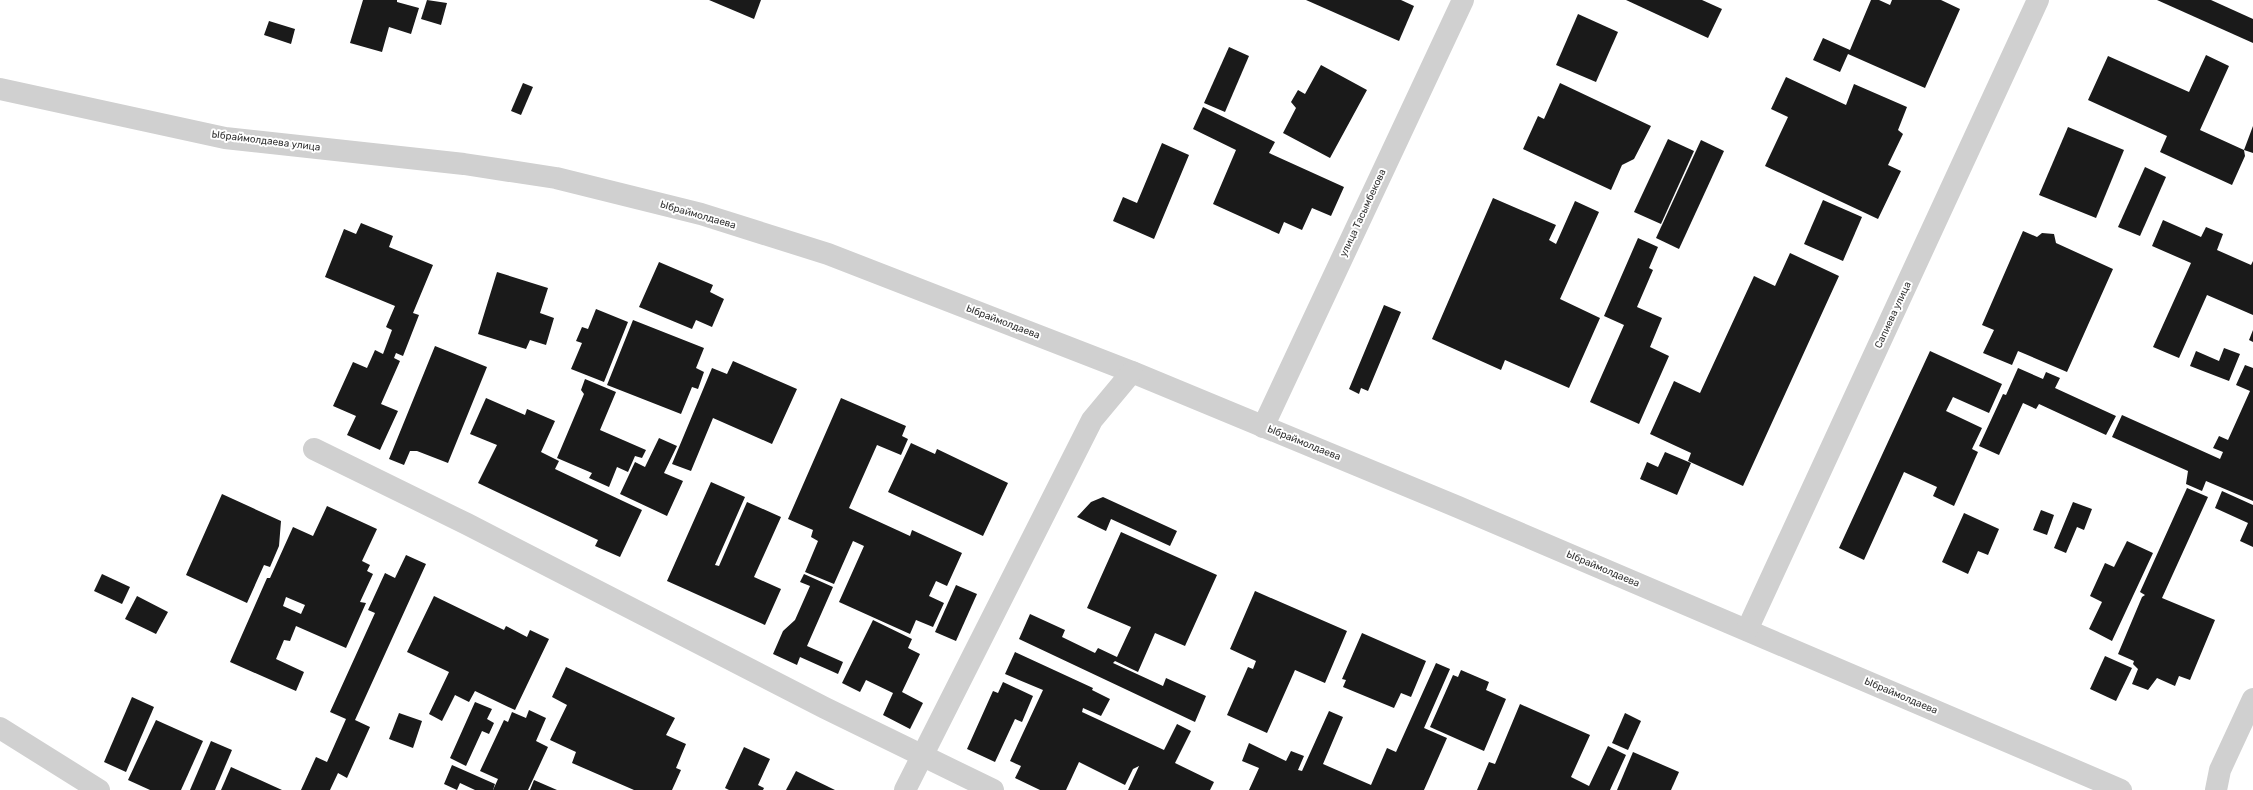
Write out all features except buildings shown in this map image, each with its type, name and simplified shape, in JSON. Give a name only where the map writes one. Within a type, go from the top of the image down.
[{"type":"street","name":"улица Тасымбекова","points":[[1263,426],[1463,0]]},
{"type":"street","name":"Сапиева улица","points":[[1748,630],[2038,0]]},
{"type":"street","name":"Ыбраймолдаева улица","points":[[0,88],[225,138],[464,164]]},
{"type":"street","name":"Ыбраймолдаева","points":[[464,164],[556,178],[700,214],[806,247],[1132,372],[1263,426],[1748,630],[2121,790]]},
{"type":"street","points":[[905,790],[1092,420],[1132,372]]},
{"type":"street","points":[[314,449],[467,524],[825,708],[993,790]]},
{"type":"street","points":[[2216,790],[2220,770],[2253,699]]},
{"type":"street","points":[[0,728],[45,755],[89,788]]}]
